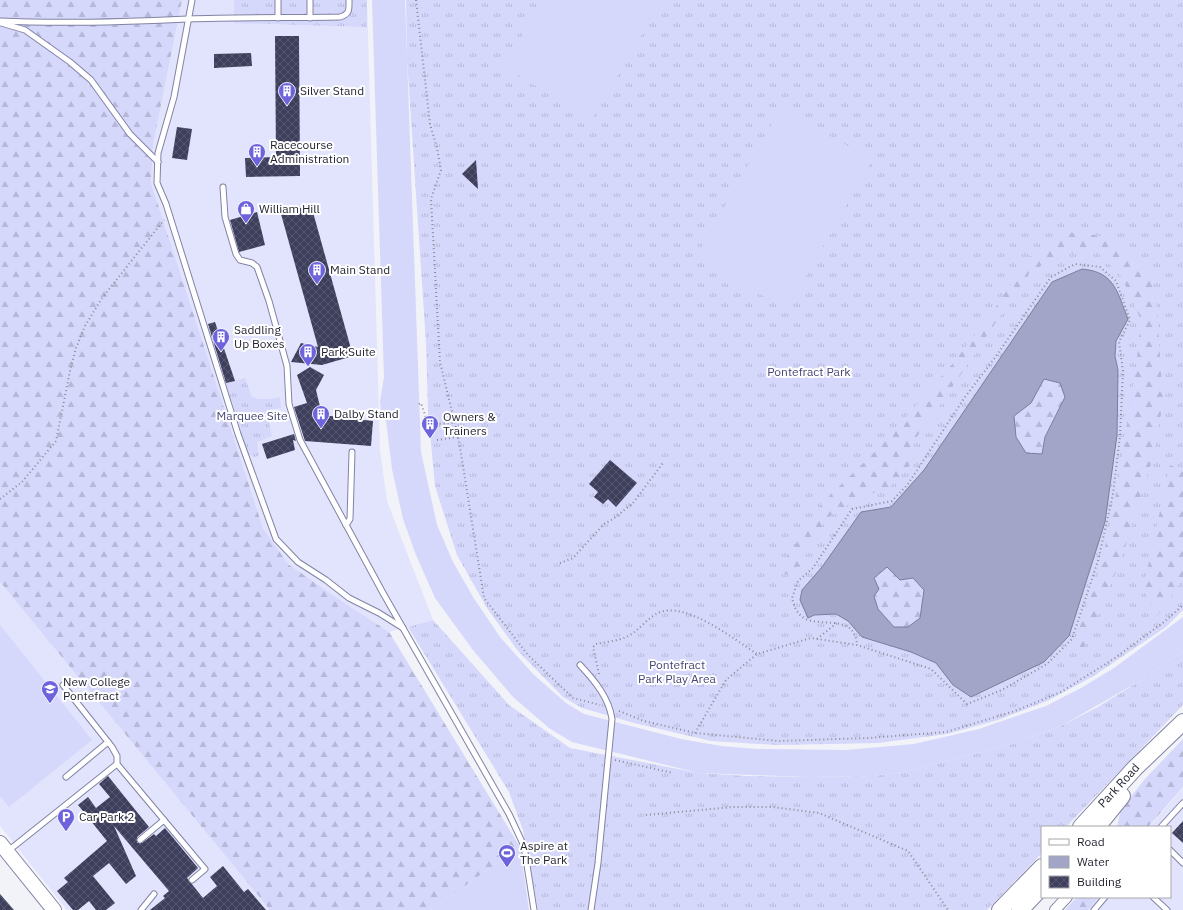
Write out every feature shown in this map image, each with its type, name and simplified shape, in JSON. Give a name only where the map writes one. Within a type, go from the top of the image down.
[{"type":"main road","name":"Park Road","points":[[1082,826],[1135,768],[1159,747],[1183,722]]},
{"type":"main road","name":"Park Road","points":[[1101,825],[1159,747]]},
{"type":"main road","points":[[4,847],[54,910]]},
{"type":"main road","points":[[1000,910],[1041,868]]},
{"type":"main road","points":[[1020,910],[1041,888]]},
{"type":"street","points":[[1054,910],[1066,898]]},
{"type":"lane","points":[[192,0],[174,97],[158,152],[157,183],[169,214],[238,434],[276,539],[298,562],[326,580],[348,598],[379,613],[404,629]]},
{"type":"lane","points":[[278,0],[278,18]]},
{"type":"lane","points":[[310,0],[310,18]]},
{"type":"lane","points":[[0,22],[89,23],[189,19],[340,18],[346,15],[349,10],[349,0]]},
{"type":"lane","points":[[0,22],[25,30],[81,71],[91,80],[130,134],[158,162]]},
{"type":"lane","points":[[223,187],[225,217],[236,254],[240,260],[257,267],[269,301],[287,366],[291,413],[300,440],[404,629],[512,820],[524,846],[534,910]]},
{"type":"lane","points":[[346,525],[350,519],[352,452]]},
{"type":"lane","points":[[580,665],[598,686],[610,708],[612,719],[598,863],[591,910]]},
{"type":"lane","points":[[64,685],[108,742],[117,756],[117,764],[205,869],[192,880]]},
{"type":"lane","points":[[66,776],[108,742]]},
{"type":"lane","points":[[4,847],[117,764]]},
{"type":"lane","points":[[1161,826],[1183,803]]},
{"type":"lane","points":[[140,840],[164,820]]},
{"type":"lane","points":[[1171,851],[1183,863]]},
{"type":"lane","points":[[141,910],[154,894]]},
{"type":"lane","points":[[1094,910],[1104,898]]},
{"type":"lane","points":[[1154,898],[1167,910]]},
{"type":"path","points":[[416,0],[430,124],[441,170],[431,199],[440,362],[458,437],[484,598],[528,654],[573,698],[610,708],[644,722],[695,733],[779,741],[868,738],[946,732],[1015,711],[1061,692],[1115,658],[1164,622],[1183,605]]},
{"type":"path","points":[[0,499],[22,482],[56,441],[70,371],[76,348],[85,326],[102,298],[169,214]]},
{"type":"path","points":[[695,733],[726,680],[757,654],[811,638],[857,645],[931,669],[967,704],[1002,690],[1047,664],[1072,639],[1098,561],[1113,494],[1120,429],[1122,371],[1119,342],[1130,320],[1116,281],[1100,267],[1075,264],[1051,277],[994,359],[965,397],[908,484],[892,501],[852,509],[813,568],[798,581],[792,598],[798,612],[806,619],[838,622],[853,632],[856,637],[857,645]]},
{"type":"path","points":[[419,404],[421,404],[428,424],[454,422]]},
{"type":"path","points":[[436,440],[458,437]]},
{"type":"path","points":[[560,563],[573,558],[604,524],[613,519],[633,503],[663,463]]},
{"type":"path","points":[[598,686],[601,680],[593,647],[596,644],[626,638],[658,614],[665,611],[682,612],[699,618],[757,654]]},
{"type":"path","points":[[816,639],[824,635],[838,622]]},
{"type":"path","points":[[608,758],[673,773]]},
{"type":"path","points":[[646,815],[733,807],[772,807],[819,813],[908,851],[948,910]]},
{"type":"shaded area","points":[[182,0],[367,0],[380,450],[387,501],[433,620],[389,632],[288,564],[263,528],[151,183],[153,145]]},
{"type":"shaded area","name":"New College Pontefract","points":[[0,582],[270,910],[67,910],[0,826]]},
{"type":"shaded area","points":[[1183,788],[1183,910],[1088,910],[1098,898],[1171,898],[1171,826],[1150,826]]},
{"type":"green space","points":[[0,0],[182,0],[153,145],[151,183],[263,528],[288,564],[389,632],[520,847],[431,910],[270,910],[0,582]]},
{"type":"green space","points":[[234,0],[367,0],[367,27],[234,23]]},
{"type":"green space","points":[[372,0],[405,0],[421,452],[437,525],[453,562],[473,597],[500,637],[533,674],[566,703],[584,714],[681,739],[721,746],[756,749],[846,750],[914,744],[979,729],[1046,706],[1081,688],[1114,668],[1183,617],[1183,651],[1143,679],[1061,726],[1009,745],[903,772],[873,776],[808,777],[699,773],[572,742],[549,728],[513,697],[473,650],[435,598],[416,555],[403,519],[392,469],[386,421],[381,413],[380,401],[384,377]]},
{"type":"green space","name":"Pontefract Park","points":[[406,0],[1183,0],[1183,610],[1166,627],[1092,677],[1047,701],[998,720],[947,734],[878,743],[777,745],[711,741],[634,723],[582,708],[563,697],[518,651],[487,608],[457,555],[435,486],[428,411],[426,343],[407,59]]},
{"type":"green space","points":[[543,0],[662,0],[592,119],[504,67]]},
{"type":"green space","points":[[781,108],[872,160],[787,310],[696,257]]},
{"type":"green space","points":[[1066,232],[1101,236],[1143,262],[1156,295],[1163,402],[1154,454],[1121,560],[1081,654],[1075,641],[1102,562],[1116,494],[1136,367],[1141,320],[1121,276],[1096,251],[1062,253],[1029,273],[943,401],[913,442],[911,464],[889,488],[862,497],[828,517],[799,566],[789,575],[778,571],[822,503],[881,446],[954,362],[991,314],[1029,257]]},
{"type":"green space","name":"Marquee Site","points":[[245,378],[252,397],[270,399],[280,397],[281,408],[266,410],[272,436],[257,442],[259,456],[253,457],[248,453],[226,383]]},
{"type":"green space","points":[[1044,379],[1060,383],[1065,397],[1045,437],[1042,454],[1026,453],[1016,437],[1014,416],[1031,403]]},
{"type":"green space","points":[[1170,465],[1183,470],[1183,579],[1157,616],[1143,589]]},
{"type":"green space","points":[[887,566],[913,578],[924,590],[920,618],[908,628],[894,627],[877,606],[874,578]]},
{"type":"green space","points":[[433,620],[509,705],[570,748],[699,773],[747,776],[808,777],[873,776],[903,772],[1009,745],[1061,726],[1096,708],[1143,679],[1183,651],[1183,705],[1067,826],[1041,826],[1041,854],[987,910],[538,910],[523,830],[509,792],[408,627]]},
{"type":"green space","points":[[0,625],[92,740],[9,807],[0,796]]},
{"type":"green space","points":[[1183,739],[1183,787],[1149,826],[1117,826],[1121,809],[1145,779]]},
{"type":"green space","name":"Aspire at The Park","points":[[520,847],[529,910],[431,910]]},
{"type":"green space","points":[[1076,898],[1098,898],[1088,910],[1065,910]]},
{"type":"water","points":[[1082,269],[1102,274],[1113,285],[1128,319],[1116,341],[1115,356],[1118,370],[1117,435],[1105,522],[1069,636],[1044,662],[971,697],[953,685],[936,663],[911,652],[862,637],[848,621],[836,614],[814,615],[808,618],[800,600],[802,590],[822,567],[861,512],[891,507],[924,470],[1052,282]],"holes":[[[1044,379],[1060,383],[1065,397],[1045,437],[1042,454],[1026,453],[1016,437],[1014,416],[1031,403]],[[887,567],[900,580],[913,578],[924,590],[920,618],[908,627],[894,627],[878,609],[874,596],[879,589],[874,578]]]},
{"type":"building","name":"Silver Stand","points":[[275,36],[299,36],[300,176],[246,177],[245,158],[276,157]]},
{"type":"building","points":[[251,53],[252,66],[214,68],[214,54]]},
{"type":"building","points":[[177,127],[192,129],[187,160],[172,158]]},
{"type":"building","points":[[476,160],[478,189],[462,174]]},
{"type":"building","name":"Main Stand","points":[[311,205],[353,356],[322,365],[291,362],[301,343],[318,347],[281,214]]},
{"type":"building","points":[[257,212],[265,245],[239,252],[230,220]]},
{"type":"building","name":"Saddling Up Boxes","points":[[215,322],[235,381],[226,383],[208,324]]},
{"type":"building","points":[[310,367],[324,375],[316,390],[322,415],[373,421],[371,446],[305,441],[294,407],[307,403],[297,375]]},
{"type":"building","points":[[294,434],[296,441],[293,440],[295,450],[267,459],[262,444]]},
{"type":"building","points":[[610,460],[637,483],[616,507],[608,499],[603,504],[594,497],[598,492],[589,484]]},
{"type":"building","points":[[108,776],[149,827],[137,837],[137,843],[142,843],[154,834],[156,836],[165,828],[198,868],[187,878],[203,898],[217,886],[210,877],[223,866],[244,892],[248,889],[266,910],[150,910],[165,898],[163,896],[169,891],[114,826],[136,876],[126,884],[109,863],[93,876],[115,903],[106,910],[96,910],[89,901],[78,910],[73,910],[57,891],[68,882],[64,878],[107,841],[78,805],[88,797],[96,808],[110,797],[99,784]]},
{"type":"building","points":[[1183,821],[1183,843],[1172,833]]},
{"type":"building","points":[[0,894],[14,910],[0,910]]},
{"type":"place","name":"Silver Stand","points":[[287,106]]},
{"type":"place","name":"Racecourse Administration","points":[[257,167]]},
{"type":"place","name":"William Hill","points":[[246,224]]},
{"type":"place","name":"Main Stand","points":[[317,285]]},
{"type":"place","name":"Saddling Up Boxes","points":[[221,352]]},
{"type":"place","name":"Park Suite","points":[[308,367]]},
{"type":"place","name":"Dalby Stand","points":[[321,429]]},
{"type":"place","name":"Owners & Trainers","points":[[430,439]]},
{"type":"place","name":"New College Pontefract","points":[[50,704]]},
{"type":"place","name":"Car Park 2","points":[[66,832]]},
{"type":"place","name":"Aspire at The Park","points":[[507,868]]},
{"type":"park label","name":"Pontefract Park Play Area","points":[[677,672]]}]
